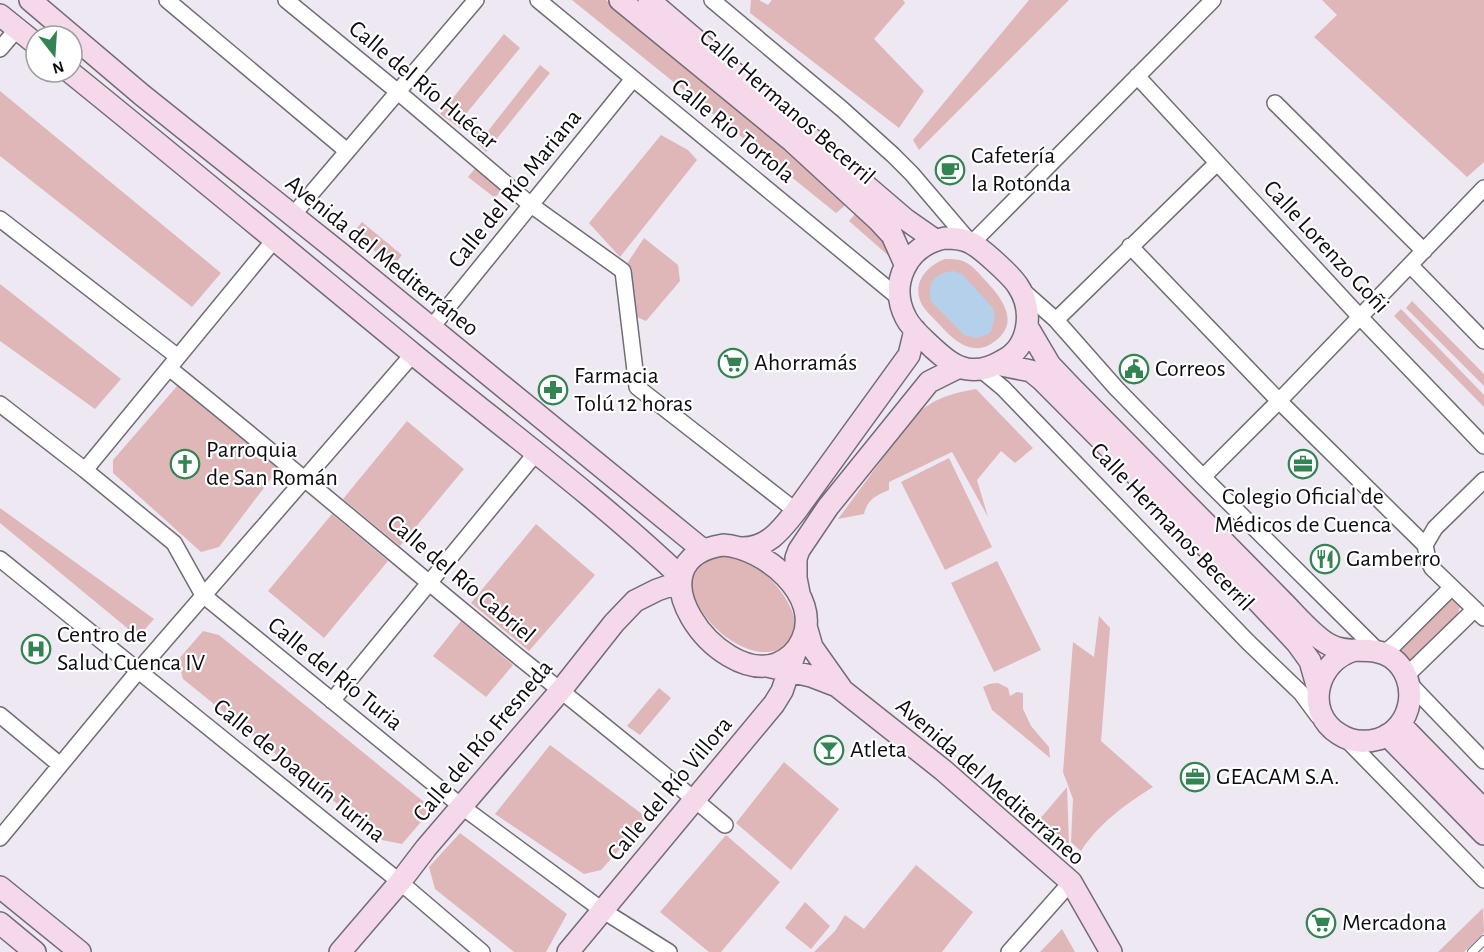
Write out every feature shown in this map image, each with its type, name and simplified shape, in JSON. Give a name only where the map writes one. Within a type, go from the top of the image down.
[{"type":"street","points":[[167,0],[347,151]]},
{"type":"street","name":"Calle del Río Huécar","points":[[286,0],[531,206],[622,271],[637,387],[796,511]]},
{"type":"street","points":[[293,215],[476,0]]},
{"type":"street","name":"Calle Rio Tortola","points":[[538,0],[898,298]]},
{"type":"street","name":"Calle Hermanos Becerril","points":[[620,0],[792,141],[879,221],[892,236],[905,264]]},
{"type":"street","name":"Calle Hermanos Becerril","points":[[649,0],[905,219],[936,240]]},
{"type":"street","name":"Calle Hermanos Becerril","points":[[712,0],[893,155],[971,242]]},
{"type":"street","points":[[971,242],[1213,0]]},
{"type":"street","name":"Avenida del Mediterráneo","points":[[36,2],[141,95],[293,215],[703,550]]},
{"type":"street","points":[[0,15],[24,35]]},
{"type":"street","points":[[0,49],[17,29]]},
{"type":"street","name":"Calle Lorenzo Goñi","points":[[1137,76],[1359,318],[1484,446]]},
{"type":"street","name":"Calle del Río Mariana","points":[[431,328],[633,79]]},
{"type":"street","points":[[84,83],[412,354],[629,528],[681,580]]},
{"type":"street","points":[[1275,103],[1424,251]]},
{"type":"street","points":[[1056,320],[1217,163]]},
{"type":"street","points":[[1203,477],[1484,188]]},
{"type":"street","name":"Calle del Río Cabriel","points":[[0,219],[174,362],[305,478],[725,825]]},
{"type":"street","points":[[959,367],[945,359],[915,330],[906,319],[898,298],[900,276],[905,264],[914,253],[936,240],[955,238],[971,242],[1056,320],[1116,388],[1203,477],[1378,651],[1396,662],[1407,679],[1484,760]]},
{"type":"street","points":[[85,470],[275,239]]},
{"type":"street","points":[[1130,246],[1279,401],[1425,545],[1432,568],[1480,613],[1407,679]]},
{"type":"street","name":"Calle Lorenzo Goñi","points":[[1410,265],[1484,341]]},
{"type":"street","points":[[843,690],[812,647],[796,578],[796,558],[799,549],[828,507],[929,382],[959,367],[988,367],[1014,353],[1025,336],[1028,326],[1026,309],[1018,285]]},
{"type":"street","name":"Calle Hermanos Becerril","points":[[1028,326],[1050,365],[1328,645],[1342,649],[1378,651]]},
{"type":"street","points":[[843,690],[826,681],[790,671],[741,662],[725,652],[698,629],[684,603],[681,580],[688,564],[703,550],[723,545],[751,548],[764,544],[778,533],[909,355],[915,330]]},
{"type":"street","points":[[0,838],[139,670],[412,354]]},
{"type":"street","name":"Calle Hermanos Becerril","points":[[988,367],[1031,371],[1187,526],[1298,643],[1310,661],[1318,689],[1319,705],[1325,721]]},
{"type":"street","name":"Calle Hermanos Becerril","points":[[988,367],[1003,388],[1248,642],[1301,693],[1318,716],[1344,737],[1484,880]]},
{"type":"street","name":"Calle del Río Turia","points":[[0,404],[174,543],[203,595],[332,701],[461,806],[602,910],[669,952]]},
{"type":"street","points":[[332,701],[536,453]]},
{"type":"street","points":[[1425,545],[1435,528],[1484,480]]},
{"type":"street","points":[[742,548],[775,567],[799,594]]},
{"type":"street","name":"Calle de Joaquín Turina","points":[[3,567],[139,670],[400,882],[482,952]]},
{"type":"street","name":"Calle del Río Fresneda","points":[[340,952],[561,690],[614,623],[635,601],[681,580]]},
{"type":"street","points":[[1378,651],[1388,650],[1395,644],[1452,587]]},
{"type":"street","points":[[767,666],[783,661],[796,650],[801,643],[806,626]]},
{"type":"street","name":"Calle del Río Villora","points":[[568,952],[774,704],[782,691],[796,650]]},
{"type":"street","points":[[1318,689],[1332,661],[1355,650]]},
{"type":"street","points":[[1344,737],[1364,741],[1393,730],[1409,706],[1410,694],[1407,679]]},
{"type":"street","name":"Avenida del Mediterráneo","points":[[843,690],[943,770],[1071,882],[1111,952]]},
{"type":"street","points":[[0,715],[60,765]]},
{"type":"street","points":[[1393,730],[1484,810]]},
{"type":"street","points":[[1393,730],[1484,834]]},
{"type":"street","points":[[1009,952],[1071,882]]},
{"type":"street","points":[[0,887],[80,952]]},
{"type":"street","points":[[0,923],[35,952]]},
{"type":"lane","points":[[1472,952],[1484,940]]},
{"type":"shaded area","points":[[572,0],[606,0],[848,203],[836,213]]},
{"type":"shaded area","points":[[751,0],[759,0],[768,5],[772,0],[903,0],[905,3],[874,39],[924,91],[899,128],[750,13]]},
{"type":"shaded area","points":[[1029,0],[1069,0],[919,150],[913,140]]},
{"type":"shaded area","points":[[1322,0],[1484,0],[1484,162],[1467,177],[1314,37],[1337,15]]},
{"type":"shaded area","points":[[504,34],[520,48],[465,115],[471,120],[464,131],[440,114]]},
{"type":"shaded area","points":[[540,65],[550,73],[486,152],[472,137],[481,127],[488,131]]},
{"type":"shaded area","points":[[0,91],[221,273],[192,307],[0,156]]},
{"type":"shaded area","points":[[661,135],[688,150],[697,160],[620,257],[589,223]]},
{"type":"shaded area","points":[[476,167],[503,188],[495,198],[468,177]]},
{"type":"shaded area","points":[[857,212],[881,232],[890,257],[849,221]]},
{"type":"shaded area","points":[[362,222],[402,255],[393,266],[353,233]]},
{"type":"shaded area","points":[[644,238],[678,265],[680,281],[646,321],[637,317],[628,262]]},
{"type":"shaded area","points":[[945,259],[961,260],[972,267],[991,286],[1003,303],[1008,320],[1006,328],[1001,336],[991,344],[975,348],[961,344],[948,334],[922,305],[918,290],[922,277],[932,266]]},
{"type":"shaded area","points":[[0,284],[121,379],[95,409],[0,341]]},
{"type":"shaded area","points":[[1412,301],[1484,374],[1484,386],[1406,308]]},
{"type":"shaded area","points":[[1401,309],[1484,395],[1484,407],[1394,316]]},
{"type":"shaded area","points":[[178,385],[279,468],[219,547],[201,552],[113,473],[113,460]]},
{"type":"shaded area","points":[[976,389],[1033,448],[1015,463],[1001,451],[977,480],[988,517],[952,452],[889,482],[889,490],[873,499],[867,505],[864,514],[838,519],[914,416],[943,398]]},
{"type":"shaded area","points":[[407,421],[464,469],[400,546],[343,499]]},
{"type":"shaded area","points":[[949,458],[992,547],[945,570],[901,482]]},
{"type":"shaded area","points":[[0,508],[154,619],[138,637],[0,523]]},
{"type":"shaded area","points":[[332,514],[388,561],[324,638],[268,591]]},
{"type":"shaded area","points":[[536,524],[595,575],[529,651],[471,603]]},
{"type":"shaded area","points":[[718,555],[739,558],[753,564],[766,574],[783,595],[795,619],[795,631],[790,641],[780,649],[766,652],[737,644],[710,622],[701,609],[694,595],[693,573],[698,565]]},
{"type":"shaded area","points":[[997,561],[1041,650],[994,672],[951,583]]},
{"type":"shaded area","points":[[1455,598],[1461,604],[1456,618],[1412,662],[1401,660],[1399,654],[1416,631],[1440,608]]},
{"type":"shaded area","points":[[1099,616],[1110,628],[1101,741],[1153,787],[1114,815],[1081,851],[1071,842],[1073,799],[1063,772],[1073,642],[1094,657]]},
{"type":"shaded area","points":[[461,621],[513,665],[486,697],[433,656]]},
{"type":"shaded area","points":[[203,631],[219,635],[424,802],[427,815],[402,844],[382,840],[183,679],[178,660]]},
{"type":"shaded area","points":[[998,683],[1008,688],[1010,696],[1017,692],[1023,693],[1023,709],[1031,726],[1049,747],[1050,758],[992,710],[983,687]]},
{"type":"shaded area","points":[[659,688],[671,698],[640,735],[627,726]]},
{"type":"shaded area","points":[[550,745],[646,817],[601,870],[584,874],[495,814]]},
{"type":"shaded area","points":[[784,762],[839,809],[791,870],[736,823]]},
{"type":"shaded area","points":[[1067,787],[1069,845],[1039,820]]},
{"type":"shaded area","points":[[460,833],[567,914],[546,952],[514,952],[435,889],[429,867]]},
{"type":"shaded area","points":[[726,835],[780,882],[721,952],[709,952],[660,912]]},
{"type":"shaded area","points":[[916,865],[973,912],[942,952],[814,952],[835,931],[845,915],[864,929]]},
{"type":"shaded area","points":[[805,902],[830,926],[811,949],[785,928]]},
{"type":"shaded area","points":[[1483,908],[1484,933],[1464,952],[1438,952]]},
{"type":"shaded area","points":[[1062,929],[1075,952],[1040,952]]},
{"type":"water","points":[[953,271],[962,274],[993,308],[995,318],[988,334],[977,338],[964,335],[931,301],[930,289],[933,280],[941,274]]},
{"type":"place","name":"Cafetería la Rotonda","points":[[950,170]]},
{"type":"place","name":"Ahorramás","points":[[733,363]]},
{"type":"place","name":"Correos","points":[[1134,369]]},
{"type":"place","name":"Farmacia Tolú 12 horas","points":[[553,390]]},
{"type":"place","name":"Parroquia de San Román","points":[[185,464]]},
{"type":"place","name":"Colegio Oficial de Médicos de Cuenca","points":[[1303,464]]},
{"type":"place","name":"Gamberro","points":[[1325,559]]},
{"type":"place","name":"Centro de Salud Cuenca IV","points":[[36,649]]},
{"type":"place","name":"Atleta","points":[[829,750]]},
{"type":"place","name":"GEACAM S.A.","points":[[1195,777]]},
{"type":"place","name":"Mercadona","points":[[1321,923]]}]
